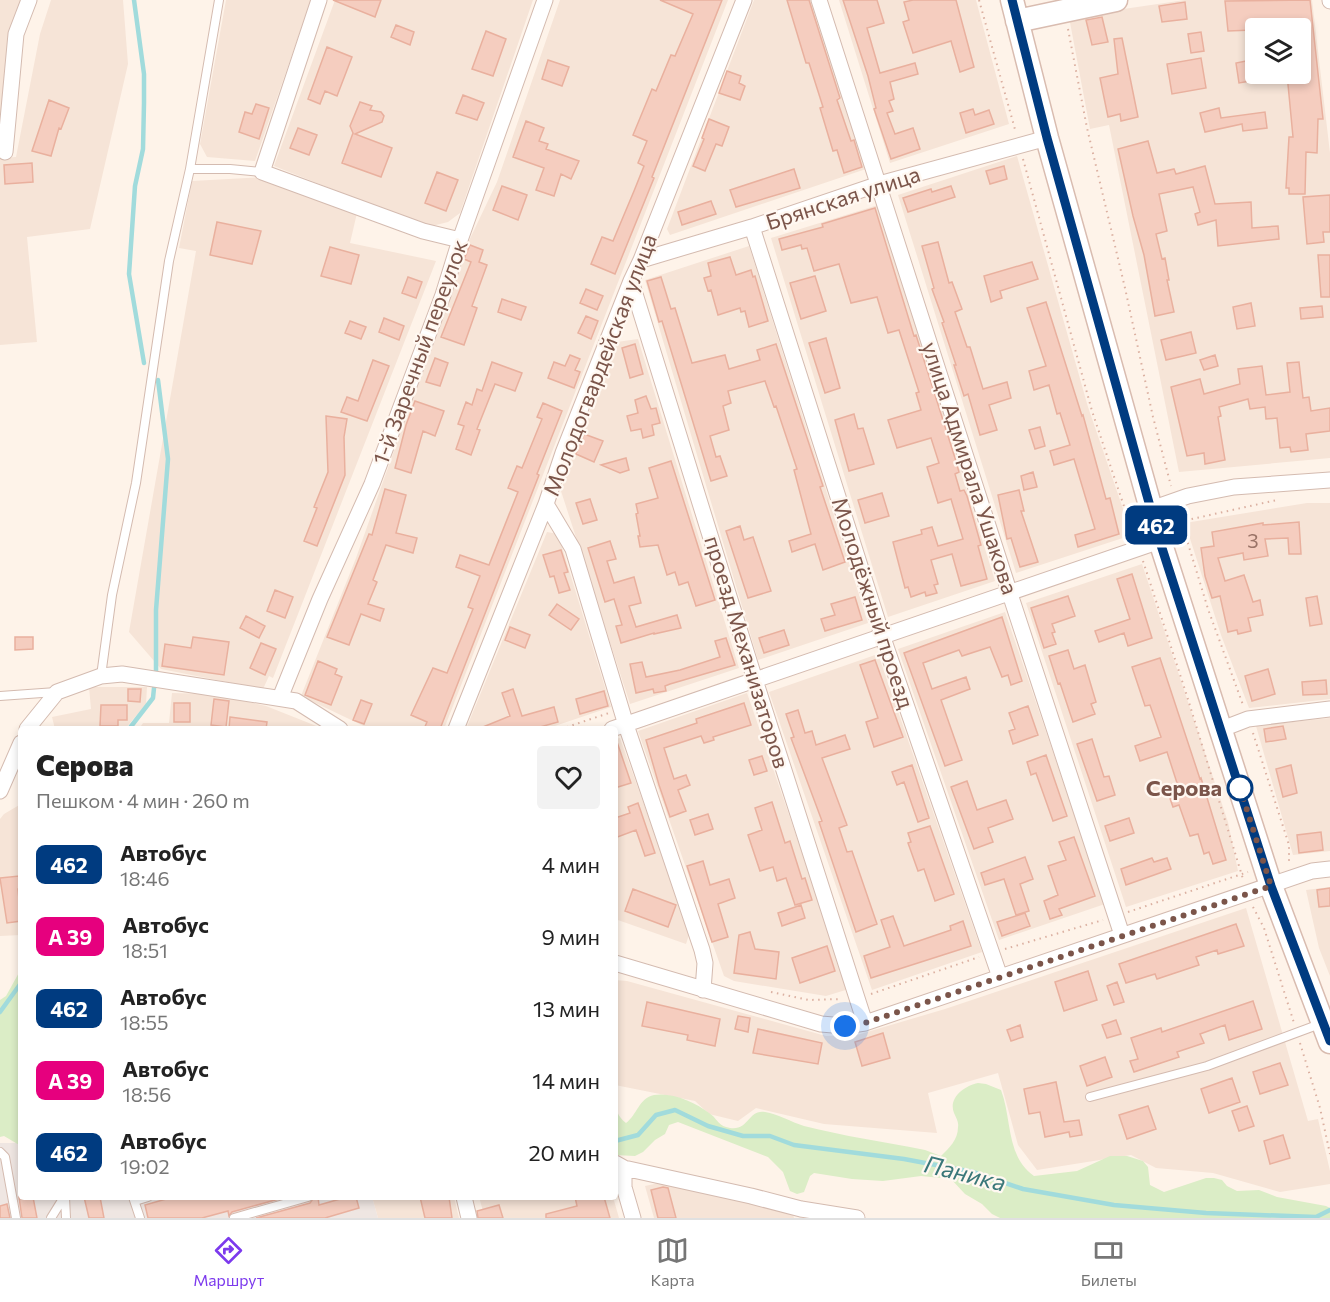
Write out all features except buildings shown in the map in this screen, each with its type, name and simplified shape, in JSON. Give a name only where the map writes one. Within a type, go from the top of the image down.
[{"type":"street","points":[[5,152],[16,34],[29,0]]},
{"type":"street","points":[[319,0],[262,172],[423,231],[460,240]]},
{"type":"street","name":"1-й Заречный переулок","points":[[279,698],[320,599],[352,533],[372,484],[443,296],[460,240],[545,0]]},
{"type":"street","name":"Молодогвардейская улица","points":[[457,726],[546,504],[563,453],[631,280],[744,0]]},
{"type":"street","name":"улица Адмирала Ушакова","points":[[819,0],[1122,935]]},
{"type":"street","points":[[1116,0],[1015,10],[1047,138],[1156,526],[1271,886],[1327,1032]]},
{"type":"street","name":"Брянская улица","points":[[641,260],[752,227],[879,184],[1047,138]]},
{"type":"street","name":"Молодёжный проезд","points":[[752,227],[883,638],[1000,977]]},
{"type":"street","name":"проезд Механизаторов","points":[[631,280],[755,680],[865,1023]]},
{"type":"street","points":[[619,727],[1139,549],[1156,526],[1188,496],[1234,487],[1330,480]]},
{"type":"street","points":[[546,504],[573,549],[619,727],[702,950],[705,963],[704,990]]},
{"type":"street","points":[[29,726],[57,692],[100,676],[133,676],[296,701],[335,726]]},
{"type":"street","points":[[1222,729],[1248,719],[1330,709]]},
{"type":"street","points":[[0,791],[18,750]]},
{"type":"street","points":[[618,964],[821,1024],[845,1026],[865,1023],[1312,871],[1330,869]]},
{"type":"street","points":[[633,1218],[620,1165],[751,1196],[801,1213],[857,1218]]},
{"type":"street","points":[[465,1200],[470,1218]]},
{"type":"lane","points":[[100,676],[112,595],[136,483],[169,261],[190,169],[219,0]]},
{"type":"lane","points":[[190,169],[262,172]]},
{"type":"lane","points":[[0,696],[57,692]]},
{"type":"lane","points":[[1090,1096],[1207,1066],[1296,1031],[1327,1032]]},
{"type":"lane","points":[[0,1152],[5,1157],[15,1218]]},
{"type":"lane","points":[[51,1218],[63,1200]]},
{"type":"lane","points":[[65,1200],[66,1218]]},
{"type":"lane","points":[[134,1200],[140,1218]]},
{"type":"lane","points":[[234,1218],[297,1200]]},
{"type":"path","points":[[979,0],[1092,411],[1187,696],[1247,894],[1264,928],[1320,1107],[1330,1154]]},
{"type":"path","points":[[1156,526],[1278,500]]},
{"type":"shaded area","points":[[0,0],[29,0],[0,152]]},
{"type":"shaded area","points":[[51,0],[123,0],[128,64],[90,229],[27,237],[37,342],[0,345],[0,158],[16,157],[40,34]]},
{"type":"shaded area","points":[[226,0],[311,0],[255,161],[207,157],[200,144]]},
{"type":"shaded area","points":[[335,0],[533,0],[460,213],[448,222],[428,227],[274,166]]},
{"type":"shaded area","points":[[560,0],[728,0],[445,726],[364,726],[301,696],[356,558],[467,245],[497,182]]},
{"type":"shaded area","points":[[754,0],[814,0],[866,169],[670,235],[667,229]]},
{"type":"shaded area","points":[[839,0],[976,0],[1009,124],[890,163]]},
{"type":"shaded area","points":[[1185,0],[1312,0],[1330,153],[1330,458],[1179,472],[1109,125],[1090,129],[1069,17]]},
{"type":"shaded area","points":[[1017,156],[1088,407],[1132,535],[1016,573],[898,195]]},
{"type":"shaded area","points":[[264,177],[357,213],[350,243],[436,261],[273,678],[269,676],[263,689],[161,669],[129,632],[196,251],[179,248],[192,181]]},
{"type":"shaded area","points":[[878,205],[995,581],[888,617],[771,238]]},
{"type":"shaded area","points":[[749,246],[868,623],[758,660],[645,280]]},
{"type":"shaded area","points":[[638,339],[739,668],[630,704],[561,491],[571,458],[617,342]]},
{"type":"shaded area","points":[[1307,503],[1330,503],[1330,699],[1249,708],[1221,635],[1185,523]]},
{"type":"shaded area","points":[[547,532],[558,534],[611,707],[555,726],[467,726]]},
{"type":"shaded area","points":[[1142,564],[1228,822],[1238,871],[1126,907],[1026,603]]},
{"type":"shaded area","points":[[1005,612],[1105,904],[999,940],[898,649]]},
{"type":"shaded area","points":[[878,654],[982,952],[872,990],[769,692]]},
{"type":"shaded area","points":[[89,687],[147,687],[146,704],[128,726],[54,726],[52,717],[91,709]]},
{"type":"shaded area","points":[[172,693],[213,694],[266,706],[316,726],[141,726],[143,723],[169,723]]},
{"type":"shaded area","points":[[747,693],[849,989],[826,996],[734,981],[724,976],[638,731]]},
{"type":"shaded area","points":[[1330,718],[1330,851],[1293,855],[1256,726]]},
{"type":"shaded area","points":[[618,738],[620,738],[690,932],[686,944],[618,920]]},
{"type":"shaded area","points":[[18,806],[18,935],[0,936],[0,819]]},
{"type":"shaded area","points":[[1330,887],[1330,976],[1319,948],[1306,890]]},
{"type":"shaded area","points":[[1246,908],[1308,1121],[1318,1119],[1330,1171],[1330,1184],[1280,1192],[1213,1173],[1156,1168],[1131,1155],[1037,1170],[1018,1145],[998,1073],[928,1093],[937,1133],[824,1124],[756,1108],[738,1121],[709,1114],[695,1101],[618,1086],[618,980],[826,1036],[857,1035],[945,1009]]},
{"type":"shaded area","points":[[0,1143],[18,1143],[18,1200],[373,1200],[378,1218],[0,1218]]},
{"type":"shaded area","points":[[663,1182],[793,1214],[794,1218],[654,1218],[645,1186]]},
{"type":"shaded area","points":[[373,1200],[455,1200],[459,1218],[378,1218]]},
{"type":"shaded area","points":[[480,1200],[614,1200],[619,1218],[485,1218]]},
{"type":"green space","points":[[18,974],[18,1144],[4,1136],[0,1137],[0,1000],[6,996]]},
{"type":"green space","points":[[978,1083],[1001,1090],[1014,1148],[1025,1168],[1034,1176],[1077,1171],[1110,1156],[1127,1156],[1143,1161],[1148,1167],[1150,1185],[1164,1192],[1206,1178],[1214,1178],[1222,1180],[1227,1186],[1237,1191],[1259,1190],[1277,1197],[1326,1206],[1330,1208],[1330,1218],[1000,1218],[965,1194],[951,1179],[921,1176],[883,1181],[814,1173],[810,1176],[804,1192],[797,1194],[790,1191],[783,1172],[768,1157],[678,1122],[669,1125],[665,1134],[643,1152],[635,1156],[618,1155],[618,1112],[626,1123],[641,1103],[649,1097],[661,1094],[676,1096],[690,1102],[726,1127],[739,1127],[755,1114],[765,1112],[804,1126],[925,1150],[941,1156],[953,1143],[958,1132],[953,1102],[958,1094]]},
{"type":"waterway","points":[[134,0],[144,74],[144,103],[143,149],[135,186],[129,274],[144,363]]},
{"type":"waterway","points":[[156,671],[156,610],[168,459],[158,380]]},
{"type":"waterway","points":[[131,726],[153,698],[154,688]]},
{"type":"waterway","name":"Паника","points":[[0,1012],[18,987]]},
{"type":"waterway","name":"Паника","points":[[618,1140],[638,1135],[656,1115],[675,1110],[708,1126],[743,1136],[770,1136],[794,1145],[904,1159],[973,1172],[1023,1189],[1114,1205],[1206,1213],[1316,1217],[1330,1210]]},
{"type":"bus line","name":"462","points":[[1012,0],[1047,138],[1160,542],[1271,886],[1330,1041]]},
{"type":"place","name":"Серова","points":[[1240,788]]},
{"type":"route","points":[[845,1026],[865,1023],[1271,886],[1240,788]]}]
